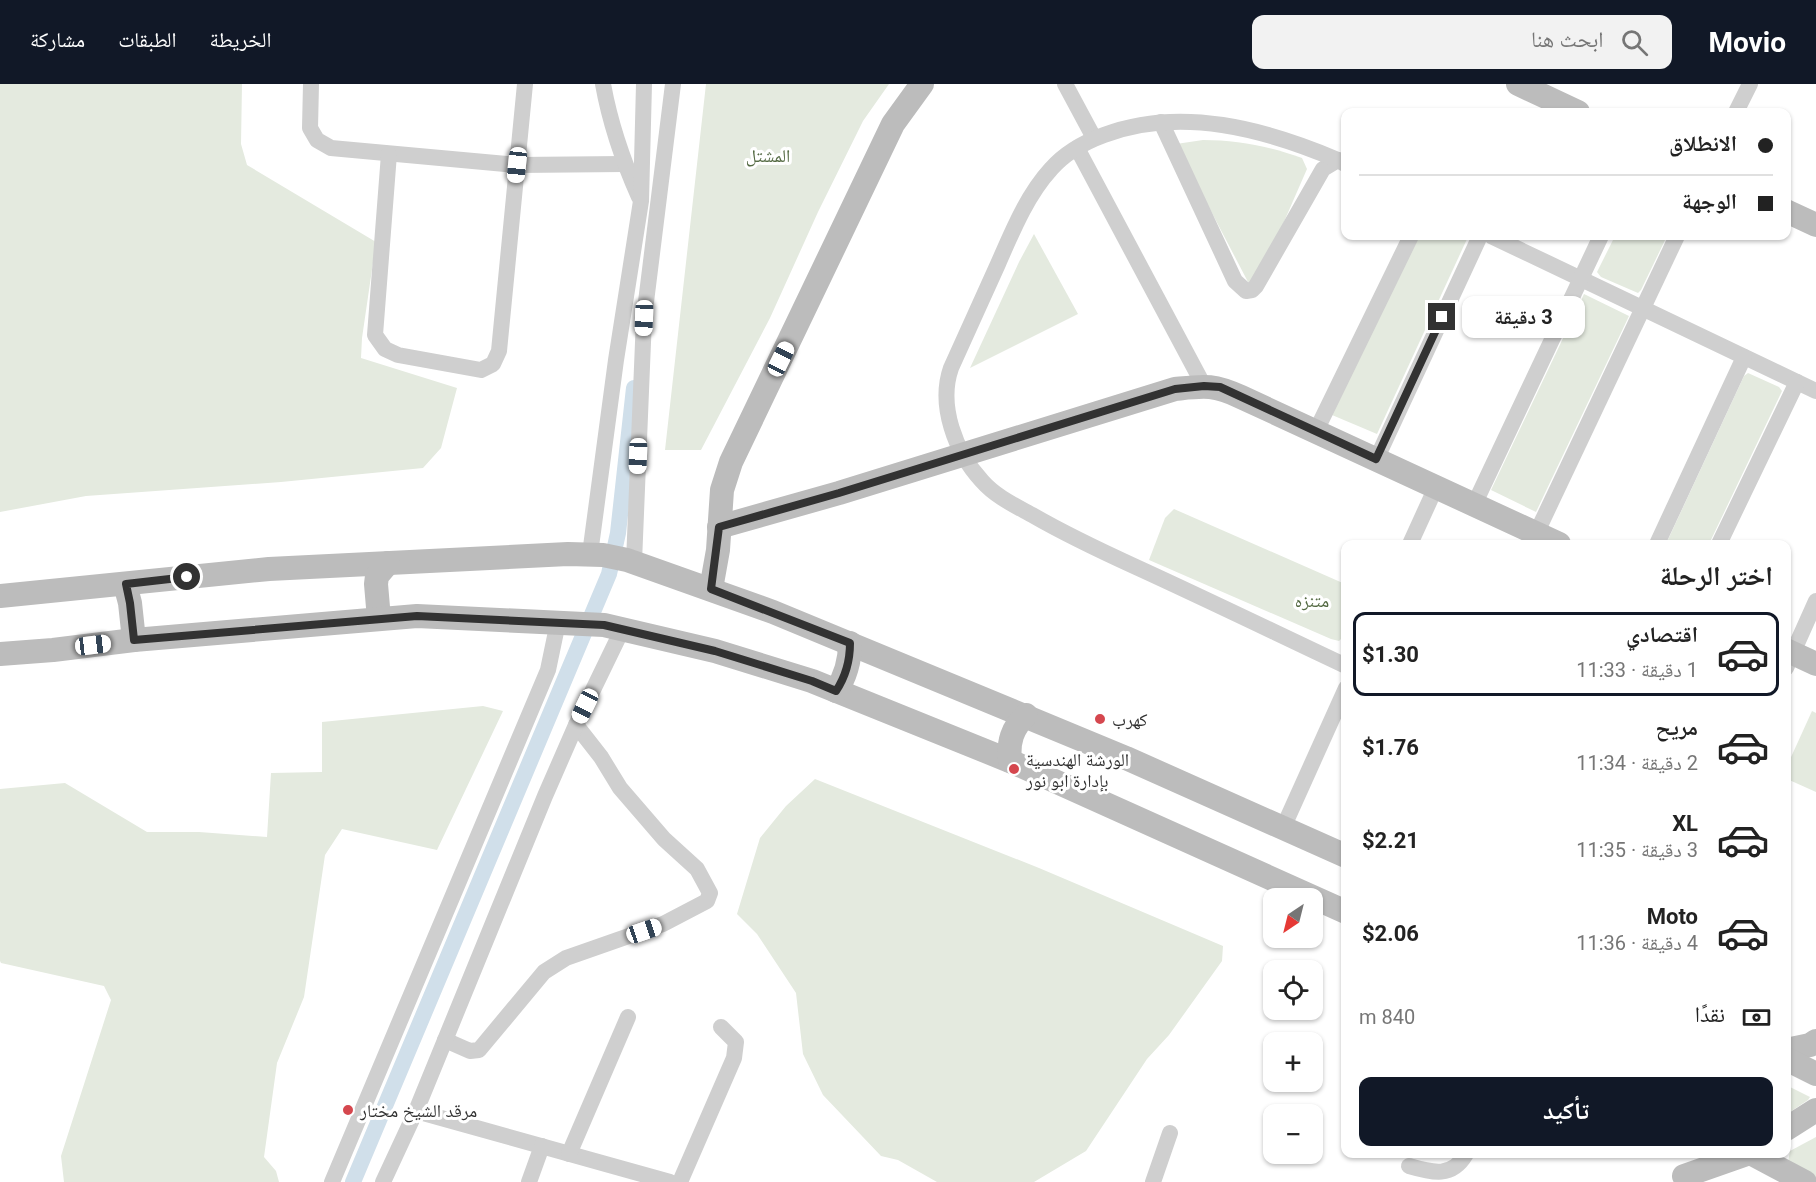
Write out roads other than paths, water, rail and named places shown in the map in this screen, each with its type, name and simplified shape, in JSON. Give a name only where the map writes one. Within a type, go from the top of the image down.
[{"type":"main road","points":[[711,589],[722,490],[731,462],[893,124],[922,84]]},
{"type":"main road","points":[[1518,84],[1569,108]]},
{"type":"main road","points":[[1791,213],[1816,225]]},
{"type":"main road","points":[[719,527],[839,493],[1175,389],[1204,386],[1220,387],[1474,505],[1530,536],[1544,540]]},
{"type":"main road","points":[[0,597],[269,569],[597,554],[630,561],[711,589],[850,643],[1026,715],[1341,854]]},
{"type":"main road","points":[[379,619],[377,576],[388,563]]},
{"type":"main road","points":[[126,584],[134,640]]},
{"type":"main road","points":[[0,654],[417,616],[613,627],[715,651],[812,681],[1010,761],[1341,910]]},
{"type":"main road","points":[[836,691],[849,663],[850,643]]},
{"type":"main road","points":[[1791,658],[1816,664]]},
{"type":"main road","points":[[1010,761],[1010,740],[1013,731],[1026,715]]},
{"type":"main road","points":[[1791,1049],[1810,1045],[1816,1041]]},
{"type":"main road","points":[[1791,1062],[1816,1074]]},
{"type":"main road","points":[[1791,1127],[1816,1110]]},
{"type":"main road","points":[[1682,1179],[1694,1158]]},
{"type":"main road","points":[[1682,1179],[1737,1158]]},
{"type":"main road","points":[[1760,1158],[1805,1182]]},
{"type":"street","points":[[311,84],[310,128],[317,140],[331,148],[517,165],[624,164]]},
{"type":"street","points":[[389,154],[375,335],[385,349],[398,355],[481,370],[493,364],[499,351],[525,84]]},
{"type":"street","points":[[603,84],[606,105],[624,164],[641,201]]},
{"type":"street","points":[[597,554],[616,360],[641,201],[644,84]]},
{"type":"street","points":[[630,561],[644,318],[673,84]]},
{"type":"street","points":[[1065,84],[1094,138]]},
{"type":"street","points":[[1738,108],[1750,84]]},
{"type":"street","points":[[1341,162],[1272,135],[1187,120],[1127,126],[1094,138],[1077,148],[1051,168],[1030,198],[951,368],[947,379],[946,403],[954,432],[974,471],[1004,500],[1066,534],[1341,664]]},
{"type":"street","points":[[1161,122],[1235,281],[1246,291],[1256,286],[1323,169],[1341,162]]},
{"type":"street","points":[[1077,148],[1204,386]]},
{"type":"street","points":[[1316,431],[1409,240]]},
{"type":"street","points":[[1376,459],[1478,240]]},
{"type":"street","points":[[1499,240],[1816,391]]},
{"type":"street","points":[[1474,505],[1599,240]]},
{"type":"street","points":[[1530,536],[1675,240]]},
{"type":"street","points":[[1658,540],[1744,357]]},
{"type":"street","points":[[1721,540],[1797,382]]},
{"type":"street","points":[[1412,540],[1436,487]]},
{"type":"street","points":[[1791,653],[1816,601]]},
{"type":"street","points":[[332,1182],[567,623]]},
{"type":"street","points":[[383,1182],[416,1111],[576,725],[613,627]]},
{"type":"street","points":[[1283,828],[1341,699]]},
{"type":"street","points":[[445,1040],[470,1051],[479,1050],[544,972],[566,958],[663,924],[706,901],[710,893],[696,868],[664,839],[620,788],[576,725]]},
{"type":"street","points":[[569,1154],[628,1017]]},
{"type":"street","points":[[680,1182],[734,1058],[736,1042],[721,1027]]},
{"type":"street","points":[[416,1111],[569,1154],[619,1175],[670,1182]]},
{"type":"street","points":[[1153,1182],[1170,1133]]},
{"type":"street","points":[[529,1182],[542,1146]]},
{"type":"street","points":[[1409,1166],[1425,1171],[1447,1172],[1463,1158]]},
{"type":"waterway","points":[[353,1182],[609,574],[618,533],[634,388]]},
{"type":"place","name":"كهرب","points":[[1100,719]]},
{"type":"place","name":"الورشة الهندسية بإدارة ابو نور","points":[[1014,769]]},
{"type":"place","name":"مرقد الشيخ مختار","points":[[348,1110]]},
{"type":"park label","name":"المشتل","points":[[768,155]]},
{"type":"park label","name":"متنزه","points":[[1312,600]]}]
